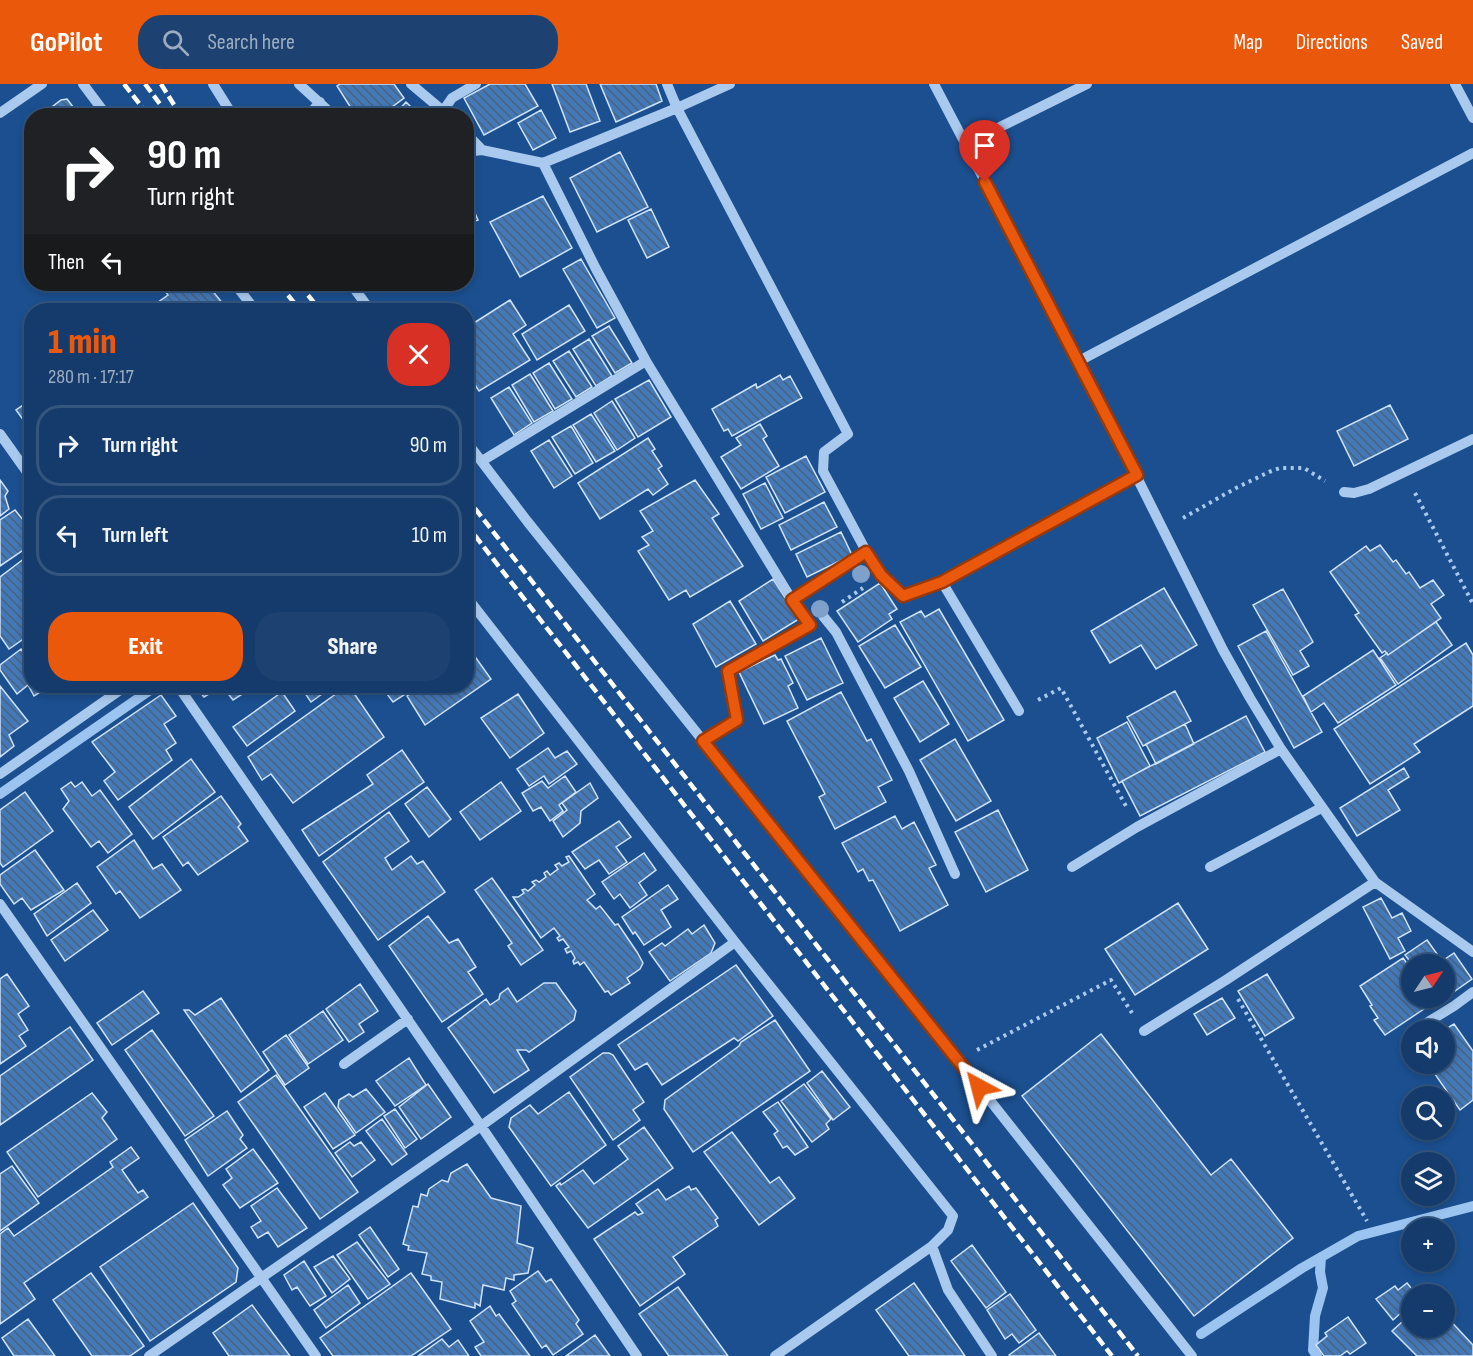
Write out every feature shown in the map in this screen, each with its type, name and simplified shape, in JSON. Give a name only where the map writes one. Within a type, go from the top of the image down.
[{"type":"street","points":[[0,114],[42,84]]},
{"type":"street","points":[[83,84],[101,108]]},
{"type":"street","points":[[213,84],[228,108]]},
{"type":"street","points":[[298,84],[326,108]]},
{"type":"street","points":[[411,84],[440,108]]},
{"type":"street","points":[[448,108],[452,98],[476,84]]},
{"type":"street","points":[[667,84],[677,108],[848,434],[824,452],[823,471],[866,552],[881,575],[903,596],[942,582],[1137,475]]},
{"type":"street","points":[[474,151],[482,150],[543,163],[730,84]]},
{"type":"street","points":[[934,84],[1079,361],[1223,650],[1281,749],[1375,882],[1473,952]]},
{"type":"street","points":[[964,142],[998,128],[1087,84]]},
{"type":"street","points":[[1455,84],[1473,118]]},
{"type":"street","points":[[315,108],[320,102]]},
{"type":"street","points":[[474,142],[482,150]]},
{"type":"street","points":[[1079,361],[1473,153]]},
{"type":"street","points":[[543,163],[596,269],[646,361],[792,600],[810,625],[728,671],[737,720],[703,741]]},
{"type":"street","points":[[240,291],[250,303]]},
{"type":"street","points":[[482,461],[646,361]]},
{"type":"street","points":[[0,434],[24,468]]},
{"type":"street","points":[[1344,492],[1354,493],[1369,489],[1473,438]]},
{"type":"street","points":[[474,451],[1192,1356]]},
{"type":"street","points":[[792,600],[866,552]]},
{"type":"street","points":[[942,582],[1018,711]]},
{"type":"street","points":[[474,606],[735,942],[953,1216],[948,1230],[932,1246],[775,1356]]},
{"type":"street","points":[[823,616],[836,632],[909,771],[955,874]]},
{"type":"street","points":[[0,774],[116,693]]},
{"type":"street","points":[[183,693],[637,1356]]},
{"type":"street","points":[[1072,867],[1137,827],[1281,749]]},
{"type":"street","points":[[1210,867],[1322,808]]},
{"type":"street","points":[[1144,1031],[1375,882]]},
{"type":"street","points":[[0,904],[316,1356]]},
{"type":"street","points":[[149,1356],[481,1126],[735,942]]},
{"type":"street","points":[[1431,1020],[1473,992]]},
{"type":"street","points":[[344,1064],[408,1019]]},
{"type":"street","points":[[932,1246],[948,1290],[992,1356]]},
{"type":"path","points":[[1162,529],[1236,488],[1280,468],[1304,468],[1344,492]]},
{"type":"path","points":[[1403,472],[1473,604]]},
{"type":"path","points":[[823,616],[881,575]]},
{"type":"path","points":[[1018,711],[1061,688],[1137,827]]},
{"type":"path","points":[[974,1052],[1111,980],[1144,1031]]},
{"type":"path","points":[[1226,980],[1367,1221]]},
{"type":"building","points":[[340,84],[394,84],[404,98],[391,108],[351,108],[337,86]]},
{"type":"building","points":[[490,84],[525,84],[538,106],[484,135],[474,116],[474,108],[469,108],[464,98]]},
{"type":"building","points":[[552,84],[586,84],[600,121],[570,132]]},
{"type":"building","points":[[600,84],[656,84],[662,101],[616,122]]},
{"type":"building","points":[[67,99],[74,108],[50,108],[61,100]]},
{"type":"building","points":[[406,102],[412,108],[400,108]]},
{"type":"building","points":[[541,110],[556,138],[533,150],[518,123]]},
{"type":"building","points":[[620,152],[648,207],[597,232],[570,178]]},
{"type":"building","points":[[543,196],[572,248],[520,277],[490,222]]},
{"type":"building","points":[[651,209],[669,247],[647,258],[628,220]]},
{"type":"building","points":[[581,259],[615,318],[597,328],[563,269]]},
{"type":"building","points":[[165,291],[213,291],[222,303],[157,303],[168,295]]},
{"type":"building","points":[[510,300],[526,325],[513,334],[530,360],[479,391],[474,383],[474,323]]},
{"type":"building","points":[[569,305],[585,331],[537,360],[522,334]]},
{"type":"building","points":[[609,326],[632,363],[615,373],[592,336]]},
{"type":"building","points":[[589,339],[612,376],[596,386],[573,349]]},
{"type":"building","points":[[569,351],[592,387],[576,397],[553,361]]},
{"type":"building","points":[[549,363],[572,399],[555,409],[533,373]]},
{"type":"building","points":[[530,374],[553,411],[534,422],[512,385]]},
{"type":"building","points":[[780,375],[783,380],[790,376],[802,398],[732,436],[728,429],[724,431],[712,409],[756,384],[757,388]]},
{"type":"building","points":[[649,380],[671,417],[638,437],[615,399]]},
{"type":"building","points":[[509,387],[532,423],[514,435],[491,398]]},
{"type":"building","points":[[612,401],[635,438],[617,450],[594,413]]},
{"type":"building","points":[[24,404],[24,421],[16,410]]},
{"type":"building","points":[[1390,405],[1408,439],[1354,466],[1337,431]]},
{"type":"building","points":[[591,414],[615,451],[596,462],[573,425]]},
{"type":"building","points":[[760,424],[767,436],[763,439],[779,466],[741,489],[721,457],[741,445],[736,438]]},
{"type":"building","points":[[571,426],[593,463],[575,474],[552,437]]},
{"type":"building","points":[[648,438],[655,449],[652,451],[662,466],[658,469],[668,484],[653,495],[648,489],[600,519],[578,483]]},
{"type":"building","points":[[549,440],[572,476],[554,488],[531,451]]},
{"type":"building","points":[[806,456],[825,492],[785,513],[766,477]]},
{"type":"building","points":[[0,480],[8,491],[5,496],[9,509],[0,516]]},
{"type":"building","points":[[695,480],[719,514],[712,518],[743,566],[690,597],[686,590],[669,600],[638,551],[649,545],[642,537],[653,531],[640,511]]},
{"type":"building","points":[[765,483],[783,518],[761,529],[743,494]]},
{"type":"building","points":[[824,502],[837,527],[791,550],[779,525]]},
{"type":"building","points":[[15,510],[24,521],[24,550],[0,566],[0,520]]},
{"type":"building","points":[[841,532],[852,555],[807,577],[796,554]]},
{"type":"building","points":[[1380,545],[1393,562],[1396,560],[1406,574],[1409,572],[1420,588],[1433,580],[1444,595],[1431,604],[1441,618],[1388,655],[1385,651],[1382,653],[1355,615],[1359,613],[1330,572],[1366,546],[1370,551]]},
{"type":"building","points":[[24,559],[24,639],[9,649],[0,636],[0,577]]},
{"type":"building","points":[[773,579],[799,619],[763,641],[739,601]]},
{"type":"building","points":[[880,583],[897,609],[889,614],[892,619],[858,642],[837,611]]},
{"type":"building","points":[[1164,588],[1197,645],[1156,669],[1141,645],[1110,663],[1091,631]]},
{"type":"building","points":[[1283,589],[1313,642],[1300,651],[1309,666],[1293,675],[1253,605]]},
{"type":"building","points":[[730,601],[756,644],[716,667],[693,624]]},
{"type":"building","points":[[939,609],[1004,720],[968,741],[900,622],[921,611],[925,617]]},
{"type":"building","points":[[1436,622],[1452,645],[1398,684],[1380,658],[1387,653],[1388,655]]},
{"type":"building","points":[[895,625],[921,667],[885,688],[859,646]]},
{"type":"building","points":[[1266,631],[1322,732],[1294,748],[1238,646]]},
{"type":"building","points":[[821,638],[843,683],[807,700],[785,656]]},
{"type":"building","points":[[1466,643],[1473,655],[1473,706],[1414,744],[1420,752],[1370,784],[1334,729]]},
{"type":"building","points":[[21,649],[24,654],[24,688],[17,694],[0,670],[0,665]]},
{"type":"building","points":[[1373,650],[1396,685],[1338,723],[1324,703],[1311,712],[1303,696]]},
{"type":"building","points":[[474,655],[491,679],[474,691]]},
{"type":"building","points":[[775,655],[778,660],[781,659],[793,683],[788,686],[798,708],[764,724],[739,672]]},
{"type":"building","points":[[923,681],[949,724],[920,742],[894,698]]},
{"type":"building","points":[[0,686],[28,721],[9,735],[14,746],[0,757]]},
{"type":"building","points":[[1175,691],[1191,721],[1143,746],[1127,717]]},
{"type":"building","points":[[841,692],[867,741],[871,739],[892,780],[878,787],[886,802],[835,829],[819,797],[825,794],[787,721]]},
{"type":"building","points":[[228,693],[244,693],[233,700]]},
{"type":"building","points":[[281,693],[295,711],[247,746],[233,727]]},
{"type":"building","points":[[305,693],[323,693],[311,702]]},
{"type":"building","points":[[337,693],[354,693],[384,737],[293,803],[271,774],[262,780],[248,757]]},
{"type":"building","points":[[386,693],[407,693],[393,702]]},
{"type":"building","points":[[412,693],[471,693],[425,725],[407,696]]},
{"type":"building","points":[[518,694],[544,733],[510,758],[481,718]]},
{"type":"building","points":[[161,695],[176,716],[164,724],[176,743],[166,750],[172,760],[118,800],[104,781],[115,772],[92,742]]},
{"type":"building","points":[[1246,716],[1265,752],[1140,816],[1122,781]]},
{"type":"building","points":[[1127,722],[1150,766],[1119,783],[1097,738]]},
{"type":"building","points":[[1185,724],[1194,744],[1156,764],[1146,744]]},
{"type":"building","points":[[955,739],[991,801],[956,821],[920,760]]},
{"type":"building","points":[[548,748],[555,758],[567,751],[577,764],[549,784],[544,776],[529,786],[517,769]]},
{"type":"building","points":[[402,750],[424,782],[319,856],[302,830],[373,784],[367,775]]},
{"type":"building","points":[[191,759],[215,792],[153,839],[129,807]]},
{"type":"building","points":[[1404,768],[1409,777],[1388,790],[1400,810],[1357,836],[1340,808]]},
{"type":"building","points":[[565,776],[576,792],[559,805],[563,811],[550,821],[541,807],[533,811],[522,793],[542,781],[548,788]]},
{"type":"building","points":[[71,782],[75,787],[82,782],[92,796],[100,790],[132,834],[108,853],[99,841],[91,847],[63,809],[69,801],[61,789]]},
{"type":"building","points":[[501,782],[521,811],[480,840],[460,812]]},
{"type":"building","points":[[590,783],[598,798],[581,811],[580,823],[563,837],[553,821],[567,810],[562,803]]},
{"type":"building","points":[[427,787],[451,819],[429,837],[405,804]]},
{"type":"building","points":[[25,792],[53,831],[3,867],[0,863],[0,810]]},
{"type":"building","points":[[221,796],[241,824],[238,827],[248,841],[198,875],[188,862],[183,866],[163,837]]},
{"type":"building","points":[[998,810],[1028,870],[986,892],[955,832]]},
{"type":"building","points":[[389,812],[409,841],[385,858],[392,870],[411,856],[417,864],[423,861],[445,892],[378,940],[323,862]]},
{"type":"building","points":[[895,816],[902,829],[914,822],[936,865],[929,868],[948,905],[900,931],[873,880],[869,881],[863,869],[858,872],[842,843]]},
{"type":"building","points":[[619,821],[631,837],[616,847],[627,862],[609,874],[599,860],[585,869],[572,852]]},
{"type":"building","points":[[134,840],[153,869],[162,864],[181,890],[140,918],[120,891],[116,894],[97,867]]},
{"type":"building","points":[[35,850],[64,890],[31,910],[22,898],[14,904],[0,884],[0,875]]},
{"type":"building","points":[[644,853],[656,870],[639,883],[647,895],[630,908],[620,894],[614,899],[602,882]]},
{"type":"building","points":[[569,856],[595,894],[587,900],[596,909],[600,906],[615,925],[618,924],[643,963],[640,969],[627,978],[630,983],[611,995],[608,991],[605,992],[584,962],[580,965],[578,962],[574,964],[575,958],[571,951],[567,953],[565,949],[569,947],[563,939],[559,941],[557,938],[560,936],[554,928],[541,938],[513,897],[524,893],[522,890],[528,891],[535,885],[532,882],[536,880],[539,882],[546,877],[544,873],[547,871],[550,875],[558,869],[555,865],[559,863],[562,866],[569,862],[566,857]]},
{"type":"building","points":[[492,878],[543,950],[521,965],[508,946],[512,943],[475,890]]},
{"type":"building","points":[[77,883],[91,903],[47,936],[34,914]]},
{"type":"building","points":[[668,885],[678,899],[661,910],[671,927],[644,945],[635,932],[633,934],[622,917]]},
{"type":"building","points":[[1381,898],[1392,918],[1402,913],[1411,931],[1398,938],[1405,951],[1390,959],[1363,907]]},
{"type":"building","points":[[1178,903],[1208,949],[1135,995],[1105,949]]},
{"type":"building","points":[[93,910],[108,930],[65,961],[51,940]]},
{"type":"building","points":[[428,916],[449,943],[458,939],[476,967],[468,972],[483,994],[442,1022],[389,946]]},
{"type":"building","points":[[704,925],[715,943],[711,953],[670,981],[649,952],[662,943],[665,946],[688,929],[692,934]]},
{"type":"building","points":[[1427,940],[1437,954],[1406,954]]},
{"type":"building","points":[[1455,954],[1472,979],[1455,991]]},
{"type":"building","points":[[1401,959],[1401,1008],[1426,1008],[1408,1020],[1401,1020],[1401,1024],[1385,1035],[1374,1020],[1378,1018],[1360,986]]},
{"type":"building","points":[[736,965],[773,1016],[738,1041],[734,1038],[662,1085],[647,1063],[635,1070],[618,1045]]},
{"type":"building","points":[[7,974],[29,1006],[18,1014],[28,1030],[19,1036],[26,1046],[0,1064],[0,979]]},
{"type":"building","points":[[1267,974],[1294,1018],[1265,1036],[1238,991]]},
{"type":"building","points":[[544,983],[556,983],[576,1011],[574,1020],[529,1052],[517,1050],[529,1070],[494,1093],[448,1028],[486,999],[490,1005],[499,999],[500,994],[508,988],[517,1002]]},
{"type":"building","points":[[360,984],[378,1011],[359,1024],[364,1032],[349,1042],[326,1009]]},
{"type":"building","points":[[143,991],[159,1013],[112,1045],[97,1023]]},
{"type":"building","points":[[221,998],[269,1070],[241,1092],[184,1010],[189,1010],[195,1015]]},
{"type":"building","points":[[1222,998],[1235,1018],[1207,1035],[1194,1014]]},
{"type":"building","points":[[323,1011],[343,1040],[308,1064],[289,1035]]},
{"type":"building","points":[[775,1020],[810,1071],[693,1152],[664,1109],[665,1100],[739,1046],[741,1042]]},
{"type":"building","points":[[1455,1025],[1473,1051],[1473,1100],[1460,1110],[1455,1103],[1455,1086],[1443,1086],[1435,1074],[1455,1074]]},
{"type":"building","points":[[70,1027],[93,1060],[0,1125],[0,1076]]},
{"type":"building","points":[[152,1030],[214,1116],[185,1136],[125,1050]]},
{"type":"building","points":[[1101,1034],[1211,1175],[1231,1159],[1293,1238],[1194,1316],[1022,1096]]},
{"type":"building","points":[[286,1035],[309,1068],[285,1085],[263,1052]]},
{"type":"building","points":[[603,1053],[613,1055],[644,1102],[633,1110],[640,1120],[613,1140],[570,1077]]},
{"type":"building","points":[[409,1058],[426,1085],[395,1106],[376,1081]]},
{"type":"building","points":[[822,1071],[850,1107],[833,1120],[807,1083]]},
{"type":"building","points":[[276,1075],[358,1192],[320,1219],[238,1102]]},
{"type":"building","points":[[428,1084],[451,1117],[421,1139],[399,1107]]},
{"type":"building","points":[[804,1084],[831,1119],[826,1124],[829,1129],[812,1142],[781,1101]]},
{"type":"building","points":[[366,1089],[385,1112],[356,1133],[338,1107],[339,1100],[349,1094],[353,1097]]},
{"type":"building","points":[[569,1092],[606,1145],[551,1186],[509,1127],[511,1118],[530,1105],[538,1114]]},
{"type":"building","points":[[92,1093],[107,1112],[102,1118],[117,1139],[38,1197],[7,1152]]},
{"type":"building","points":[[325,1093],[355,1135],[333,1149],[304,1107]]},
{"type":"building","points":[[778,1102],[808,1147],[795,1155],[787,1146],[783,1148],[774,1134],[778,1131],[763,1112]]},
{"type":"building","points":[[395,1109],[417,1139],[405,1148],[384,1116]]},
{"type":"building","points":[[227,1111],[243,1135],[240,1139],[247,1148],[208,1176],[185,1140]]},
{"type":"building","points":[[382,1119],[407,1154],[392,1165],[366,1131]]},
{"type":"building","points":[[644,1127],[673,1168],[588,1228],[556,1186],[583,1170],[594,1184],[628,1159],[618,1146]]},
{"type":"building","points":[[732,1132],[770,1183],[779,1177],[795,1198],[759,1225],[704,1152]]},
{"type":"building","points":[[350,1142],[354,1146],[361,1142],[375,1160],[352,1177],[335,1153]]},
{"type":"building","points":[[131,1147],[139,1158],[122,1170],[138,1193],[143,1190],[148,1197],[24,1283],[35,1299],[0,1324],[0,1234],[8,1228],[14,1236],[113,1167],[110,1162]]},
{"type":"building","points":[[253,1149],[278,1183],[240,1208],[223,1185],[232,1178],[226,1169]]},
{"type":"building","points":[[467,1164],[491,1198],[521,1206],[517,1243],[533,1248],[528,1273],[514,1275],[514,1280],[506,1278],[504,1290],[483,1285],[480,1306],[475,1303],[475,1308],[440,1299],[442,1282],[431,1280],[431,1276],[422,1274],[427,1253],[408,1250],[409,1246],[403,1244],[413,1206],[418,1207],[421,1194],[427,1196],[429,1189],[442,1180],[448,1182],[451,1173]]},
{"type":"building","points":[[12,1166],[39,1203],[0,1231],[0,1174]]},
{"type":"building","points":[[689,1186],[691,1190],[696,1188],[718,1218],[715,1220],[718,1226],[673,1257],[685,1274],[640,1306],[594,1239],[635,1212],[638,1215],[643,1213],[636,1204],[658,1189],[666,1200]]},
{"type":"building","points":[[277,1188],[307,1228],[278,1247],[268,1232],[258,1238],[251,1227],[261,1221],[251,1206]]},
{"type":"building","points":[[193,1203],[238,1268],[236,1282],[150,1341],[100,1267]]},
{"type":"building","points":[[370,1227],[399,1269],[388,1277],[359,1235]]},
{"type":"building","points":[[357,1242],[390,1284],[368,1299],[337,1255]]},
{"type":"building","points":[[972,1245],[1006,1292],[986,1308],[951,1261]]},
{"type":"building","points":[[333,1256],[350,1279],[332,1293],[314,1267]]},
{"type":"building","points":[[304,1261],[326,1296],[310,1306],[297,1287],[292,1290],[284,1275]]},
{"type":"building","points":[[538,1271],[546,1282],[551,1279],[579,1320],[576,1324],[583,1334],[553,1355],[546,1345],[542,1348],[512,1304],[516,1301],[510,1291]]},
{"type":"building","points":[[91,1273],[144,1346],[130,1356],[92,1356],[53,1300]]},
{"type":"building","points":[[411,1273],[451,1329],[411,1356],[333,1356],[320,1338]]},
{"type":"building","points":[[914,1283],[965,1356],[909,1356],[876,1310]]},
{"type":"building","points":[[348,1285],[360,1303],[326,1328],[314,1310]]},
{"type":"building","points":[[1395,1286],[1398,1290],[1401,1288],[1401,1313],[1393,1320],[1376,1299]]},
{"type":"building","points":[[678,1287],[728,1356],[669,1356],[639,1314]]},
{"type":"building","points":[[1010,1294],[1036,1330],[1019,1343],[1012,1334],[1005,1339],[987,1310]]},
{"type":"building","points":[[252,1305],[290,1356],[229,1356],[213,1333]]},
{"type":"building","points":[[490,1306],[496,1316],[499,1314],[530,1356],[481,1356],[475,1347],[484,1342],[470,1321]]},
{"type":"building","points":[[1348,1317],[1366,1343],[1350,1354],[1347,1351],[1340,1356],[1324,1356],[1316,1345],[1327,1336],[1325,1333]]},
{"type":"building","points":[[28,1319],[55,1356],[14,1356],[2,1338]]},
{"type":"building","points":[[1401,1323],[1401,1338],[1455,1338],[1455,1326],[1473,1345],[1473,1356],[1417,1356],[1392,1331]]},
{"type":"building","points":[[1039,1333],[1056,1356],[1009,1355]]},
{"type":"building","points":[[595,1335],[610,1356],[566,1356]]},
{"type":"building","points":[[442,1339],[449,1347],[458,1340],[469,1356],[418,1356]]},
{"type":"waterway","points":[[0,794],[146,693]]},
{"type":"waterway","points":[[1201,1334],[1302,1268],[1358,1236],[1473,1206]]},
{"type":"waterway","points":[[1317,1356],[1313,1350],[1315,1316],[1323,1288],[1320,1272],[1321,1258]]},
{"type":"railway","points":[[124,84],[143,108]]},
{"type":"railway","points":[[145,84],[163,108]]},
{"type":"railway","points":[[161,84],[176,108]]},
{"type":"railway","points":[[285,291],[294,303]]},
{"type":"railway","points":[[305,291],[314,303]]},
{"type":"railway","points":[[474,507],[1138,1356]]},
{"type":"railway","points":[[474,534],[1112,1356]]},
{"type":"route","points":[[979,1087],[703,741],[737,720],[728,671],[810,625],[792,600],[866,552],[881,575],[903,596],[942,582],[1137,475],[985,182]]}]
